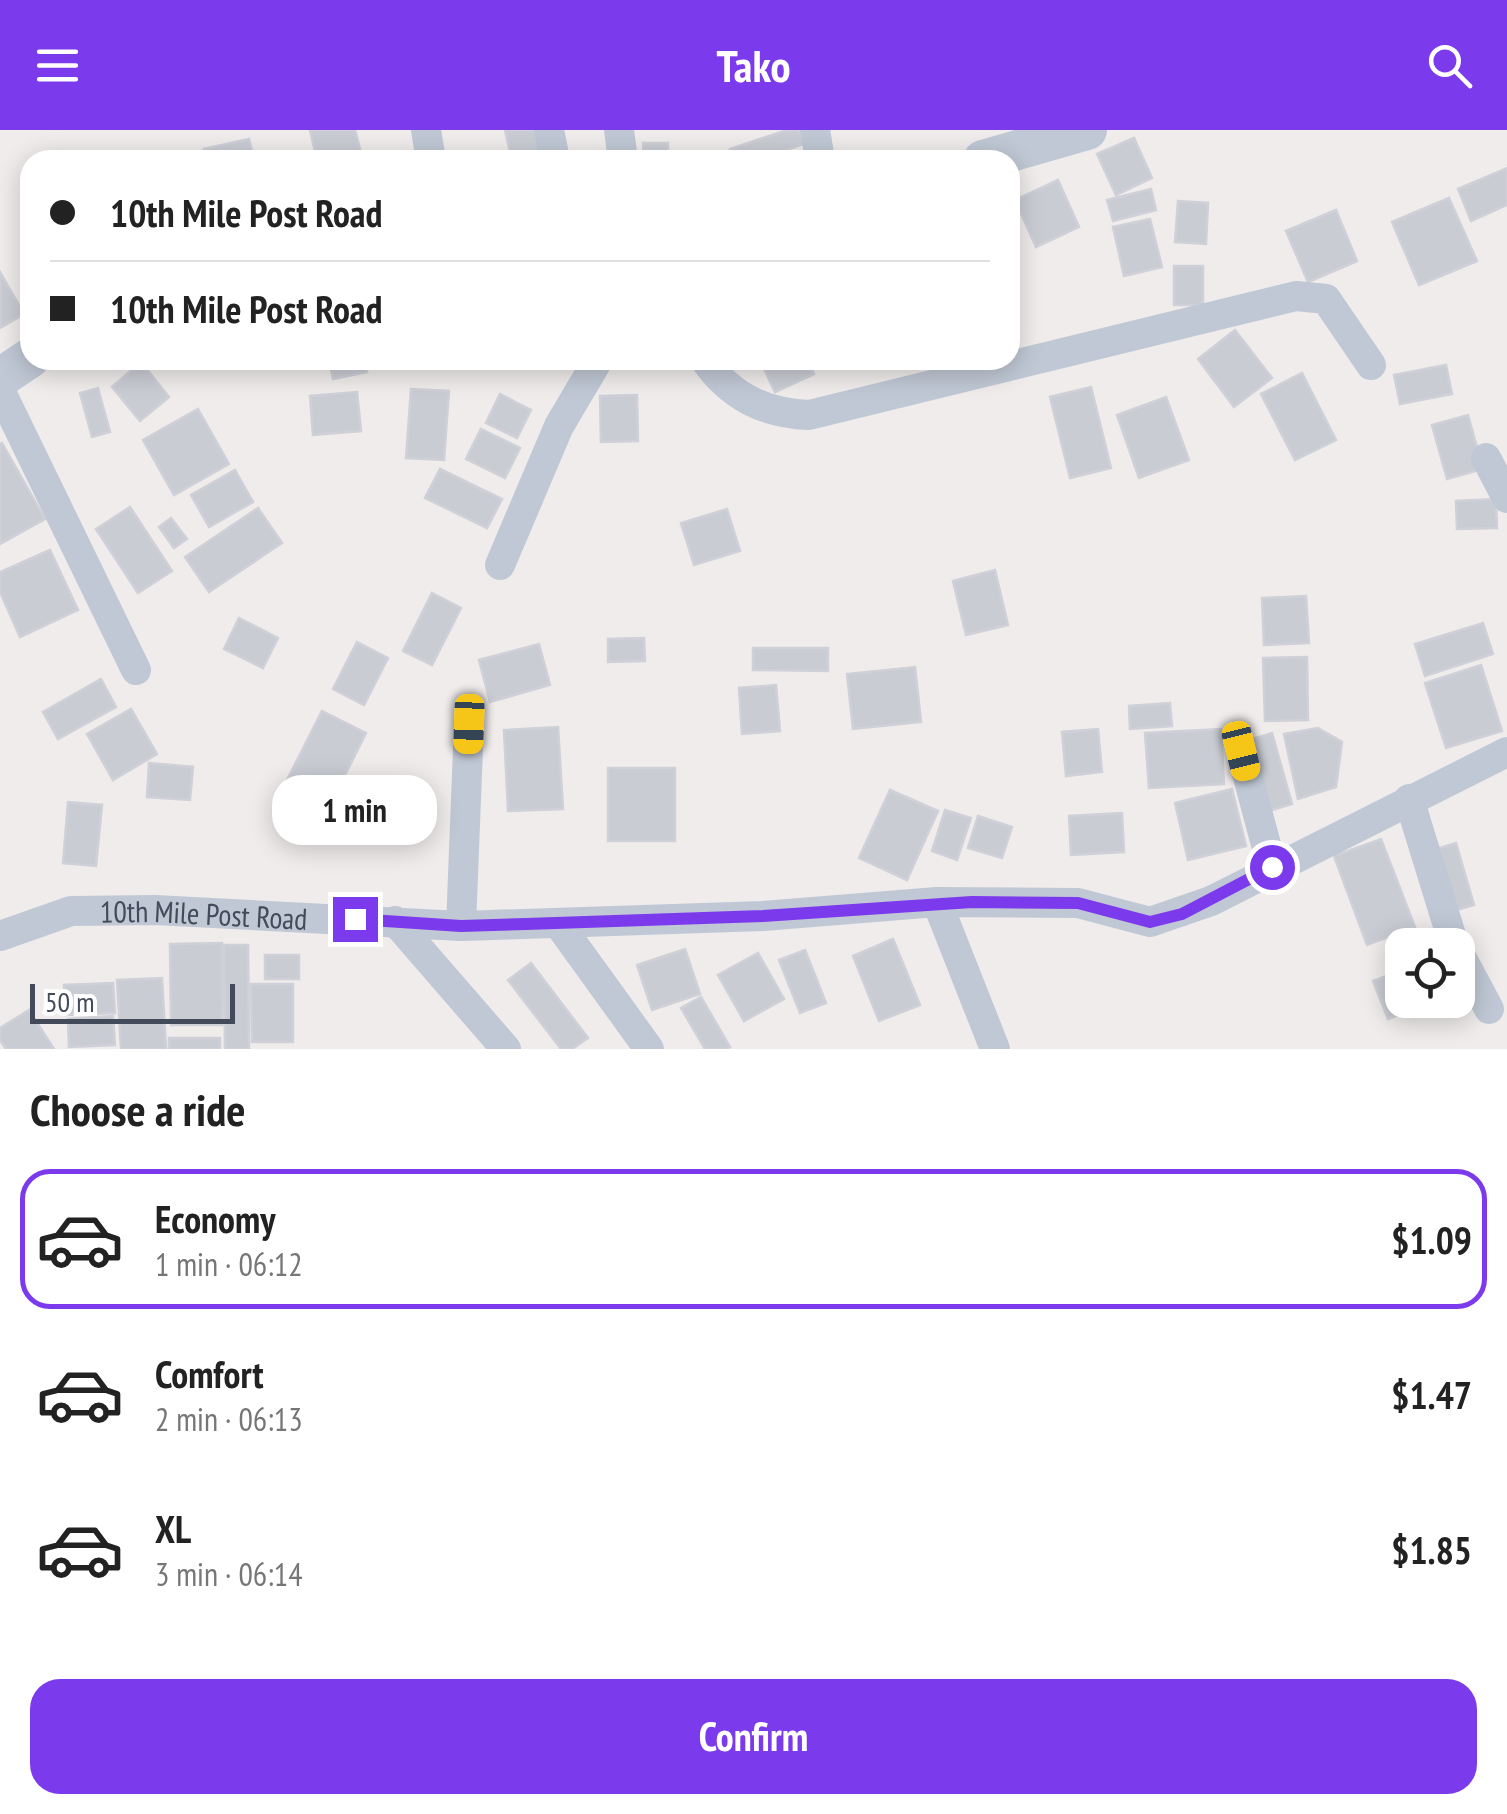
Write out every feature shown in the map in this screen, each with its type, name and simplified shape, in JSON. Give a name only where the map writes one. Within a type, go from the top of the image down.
[{"type":"street","points":[[1018,150],[1087,130]]},
{"type":"street","points":[[1020,363],[1296,296],[1326,299],[1371,366]]},
{"type":"street","points":[[500,565],[559,426],[592,370]]},
{"type":"street","points":[[712,370],[720,381],[757,407],[808,415],[993,370]]},
{"type":"street","points":[[0,390],[136,670]]},
{"type":"street","points":[[1486,458],[1507,498]]},
{"type":"street","points":[[461,926],[469,724]]},
{"type":"street","points":[[1241,751],[1272,867]]},
{"type":"street","name":"10th Mile Post Road","points":[[0,936],[70,912],[156,910],[461,926],[763,916],[936,902],[1078,903],[1150,922],[1182,914],[1507,752]]},
{"type":"street","points":[[1409,799],[1450,928]]},
{"type":"street","points":[[936,902],[995,1049]]},
{"type":"street","points":[[395,920],[506,1049]]},
{"type":"street","points":[[558,923],[648,1049]]},
{"type":"street","points":[[1475,982],[1490,1009]]},
{"type":"building","points":[[310,130],[355,130],[360,150],[315,150]]},
{"type":"building","points":[[505,130],[537,130],[542,150],[510,150]]},
{"type":"building","points":[[787,130],[799,130],[804,144],[786,150],[730,149]]},
{"type":"building","points":[[1134,138],[1152,178],[1116,195],[1097,154]]},
{"type":"building","points":[[249,139],[252,150],[204,150]]},
{"type":"building","points":[[643,143],[668,143],[668,150],[643,150]]},
{"type":"building","points":[[1507,168],[1507,205],[1471,221],[1458,189]]},
{"type":"building","points":[[1058,180],[1079,227],[1036,247],[1020,211],[1020,198]]},
{"type":"building","points":[[1151,189],[1156,210],[1113,221],[1107,200]]},
{"type":"building","points":[[1449,198],[1477,261],[1419,285],[1392,222]]},
{"type":"building","points":[[1178,201],[1208,203],[1206,244],[1175,242]]},
{"type":"building","points":[[1336,210],[1357,261],[1308,282],[1286,231]]},
{"type":"building","points":[[1150,219],[1162,267],[1124,276],[1113,227]]},
{"type":"building","points":[[1174,266],[1203,266],[1203,305],[1174,305]]},
{"type":"building","points":[[0,272],[20,307],[20,316],[0,328]]},
{"type":"building","points":[[1235,330],[1272,378],[1234,407],[1198,359]]},
{"type":"building","points":[[1446,365],[1452,394],[1400,404],[1394,375]]},
{"type":"building","points":[[132,370],[147,370],[169,397],[140,421],[112,387]]},
{"type":"building","points":[[331,370],[367,372],[333,379]]},
{"type":"building","points":[[765,370],[812,370],[814,374],[775,392]]},
{"type":"building","points":[[1302,373],[1336,440],[1295,460],[1261,394]]},
{"type":"building","points":[[1091,387],[1111,468],[1070,478],[1050,397]]},
{"type":"building","points":[[98,388],[110,432],[92,437],[80,393]]},
{"type":"building","points":[[411,389],[449,391],[444,460],[406,458]]},
{"type":"building","points":[[357,392],[361,431],[313,435],[310,396]]},
{"type":"building","points":[[500,394],[531,410],[517,438],[486,423]]},
{"type":"building","points":[[637,395],[638,441],[601,442],[600,396]]},
{"type":"building","points":[[1166,397],[1189,460],[1139,478],[1117,415]]},
{"type":"building","points":[[198,409],[229,464],[174,495],[143,440]]},
{"type":"building","points":[[1468,415],[1483,469],[1447,479],[1432,425]]},
{"type":"building","points":[[481,429],[520,448],[505,478],[466,459]]},
{"type":"building","points":[[0,444],[45,519],[0,544]]},
{"type":"building","points":[[440,469],[502,499],[487,528],[425,498]]},
{"type":"building","points":[[235,470],[253,502],[209,527],[191,495]]},
{"type":"building","points":[[1496,499],[1497,528],[1457,529],[1456,501]]},
{"type":"building","points":[[130,507],[172,571],[138,593],[96,529]]},
{"type":"building","points":[[258,508],[282,543],[209,592],[185,557]]},
{"type":"building","points":[[727,509],[740,551],[694,565],[681,523]]},
{"type":"building","points":[[171,518],[187,539],[174,548],[159,527]]},
{"type":"building","points":[[50,550],[78,610],[20,637],[0,592],[0,572]]},
{"type":"building","points":[[995,570],[1008,625],[966,635],[953,581]]},
{"type":"building","points":[[432,593],[461,608],[432,665],[403,651]]},
{"type":"building","points":[[1306,596],[1309,643],[1264,645],[1262,598]]},
{"type":"building","points":[[239,618],[278,638],[263,668],[224,649]]},
{"type":"building","points":[[1483,623],[1493,654],[1425,676],[1415,644]]},
{"type":"building","points":[[644,638],[645,661],[608,662],[608,639]]},
{"type":"building","points":[[357,642],[388,658],[364,705],[333,689]]},
{"type":"building","points":[[539,644],[550,685],[490,702],[479,660]]},
{"type":"building","points":[[753,648],[828,648],[828,671],[753,670]]},
{"type":"building","points":[[1307,657],[1308,720],[1265,721],[1263,658]]},
{"type":"building","points":[[1481,665],[1502,731],[1446,748],[1425,683]]},
{"type":"building","points":[[915,667],[921,722],[853,729],[847,674]]},
{"type":"building","points":[[101,679],[116,707],[58,739],[43,712]]},
{"type":"building","points":[[776,685],[780,731],[742,734],[739,688]]},
{"type":"building","points":[[1170,703],[1172,726],[1130,729],[1129,706]]},
{"type":"building","points":[[131,709],[157,754],[113,780],[87,734]]},
{"type":"building","points":[[322,711],[366,733],[325,815],[281,792]]},
{"type":"building","points":[[558,727],[563,809],[508,811],[504,730]]},
{"type":"building","points":[[1318,728],[1342,742],[1336,787],[1298,799],[1284,734]]},
{"type":"building","points":[[1098,729],[1102,772],[1066,776],[1062,732]]},
{"type":"building","points":[[1221,729],[1224,784],[1149,788],[1145,733]]},
{"type":"building","points":[[1272,733],[1292,804],[1262,813],[1242,742]]},
{"type":"building","points":[[149,763],[193,767],[190,800],[147,797]]},
{"type":"building","points":[[608,768],[675,768],[675,841],[608,841]]},
{"type":"building","points":[[1232,789],[1246,846],[1188,860],[1175,803]]},
{"type":"building","points":[[890,790],[938,811],[907,880],[859,858]]},
{"type":"building","points":[[68,802],[102,805],[96,866],[63,863]]},
{"type":"building","points":[[945,810],[971,818],[957,860],[932,851]]},
{"type":"building","points":[[1122,813],[1124,852],[1071,855],[1069,816]]},
{"type":"building","points":[[978,816],[1012,827],[1002,858],[968,848]]},
{"type":"building","points":[[1381,839],[1415,927],[1385,928],[1385,938],[1367,945],[1334,856]]},
{"type":"building","points":[[1456,843],[1474,905],[1447,913],[1429,851]]},
{"type":"building","points":[[893,939],[920,1005],[879,1021],[853,956]]},
{"type":"building","points":[[222,943],[222,1025],[171,1025],[170,944]]},
{"type":"building","points":[[224,945],[248,945],[249,1049],[225,1049]]},
{"type":"building","points":[[685,949],[700,994],[652,1010],[637,965]]},
{"type":"building","points":[[805,950],[826,1003],[800,1013],[779,960]]},
{"type":"building","points":[[758,953],[784,999],[744,1021],[718,975]]},
{"type":"building","points":[[265,955],[299,955],[299,979],[265,979]]},
{"type":"building","points":[[531,963],[588,1038],[572,1049],[561,1049],[508,980]]},
{"type":"building","points":[[1385,976],[1385,1011],[1373,981]]},
{"type":"building","points":[[162,978],[166,1049],[121,1049],[117,980]]},
{"type":"building","points":[[113,983],[115,1013],[65,1015],[64,985]]},
{"type":"building","points":[[251,984],[293,984],[293,1042],[252,1042]]},
{"type":"building","points":[[701,997],[730,1047],[705,1049],[681,1008]]},
{"type":"building","points":[[29,1010],[54,1049],[6,1049],[0,1040],[0,1028]]},
{"type":"building","points":[[113,1016],[115,1045],[69,1047],[68,1019]]},
{"type":"building","points":[[169,1038],[220,1038],[220,1049],[169,1049]]},
{"type":"route","points":[[355,919],[461,926],[763,916],[972,902],[1078,903],[1150,922],[1182,914],[1272,867]]}]
